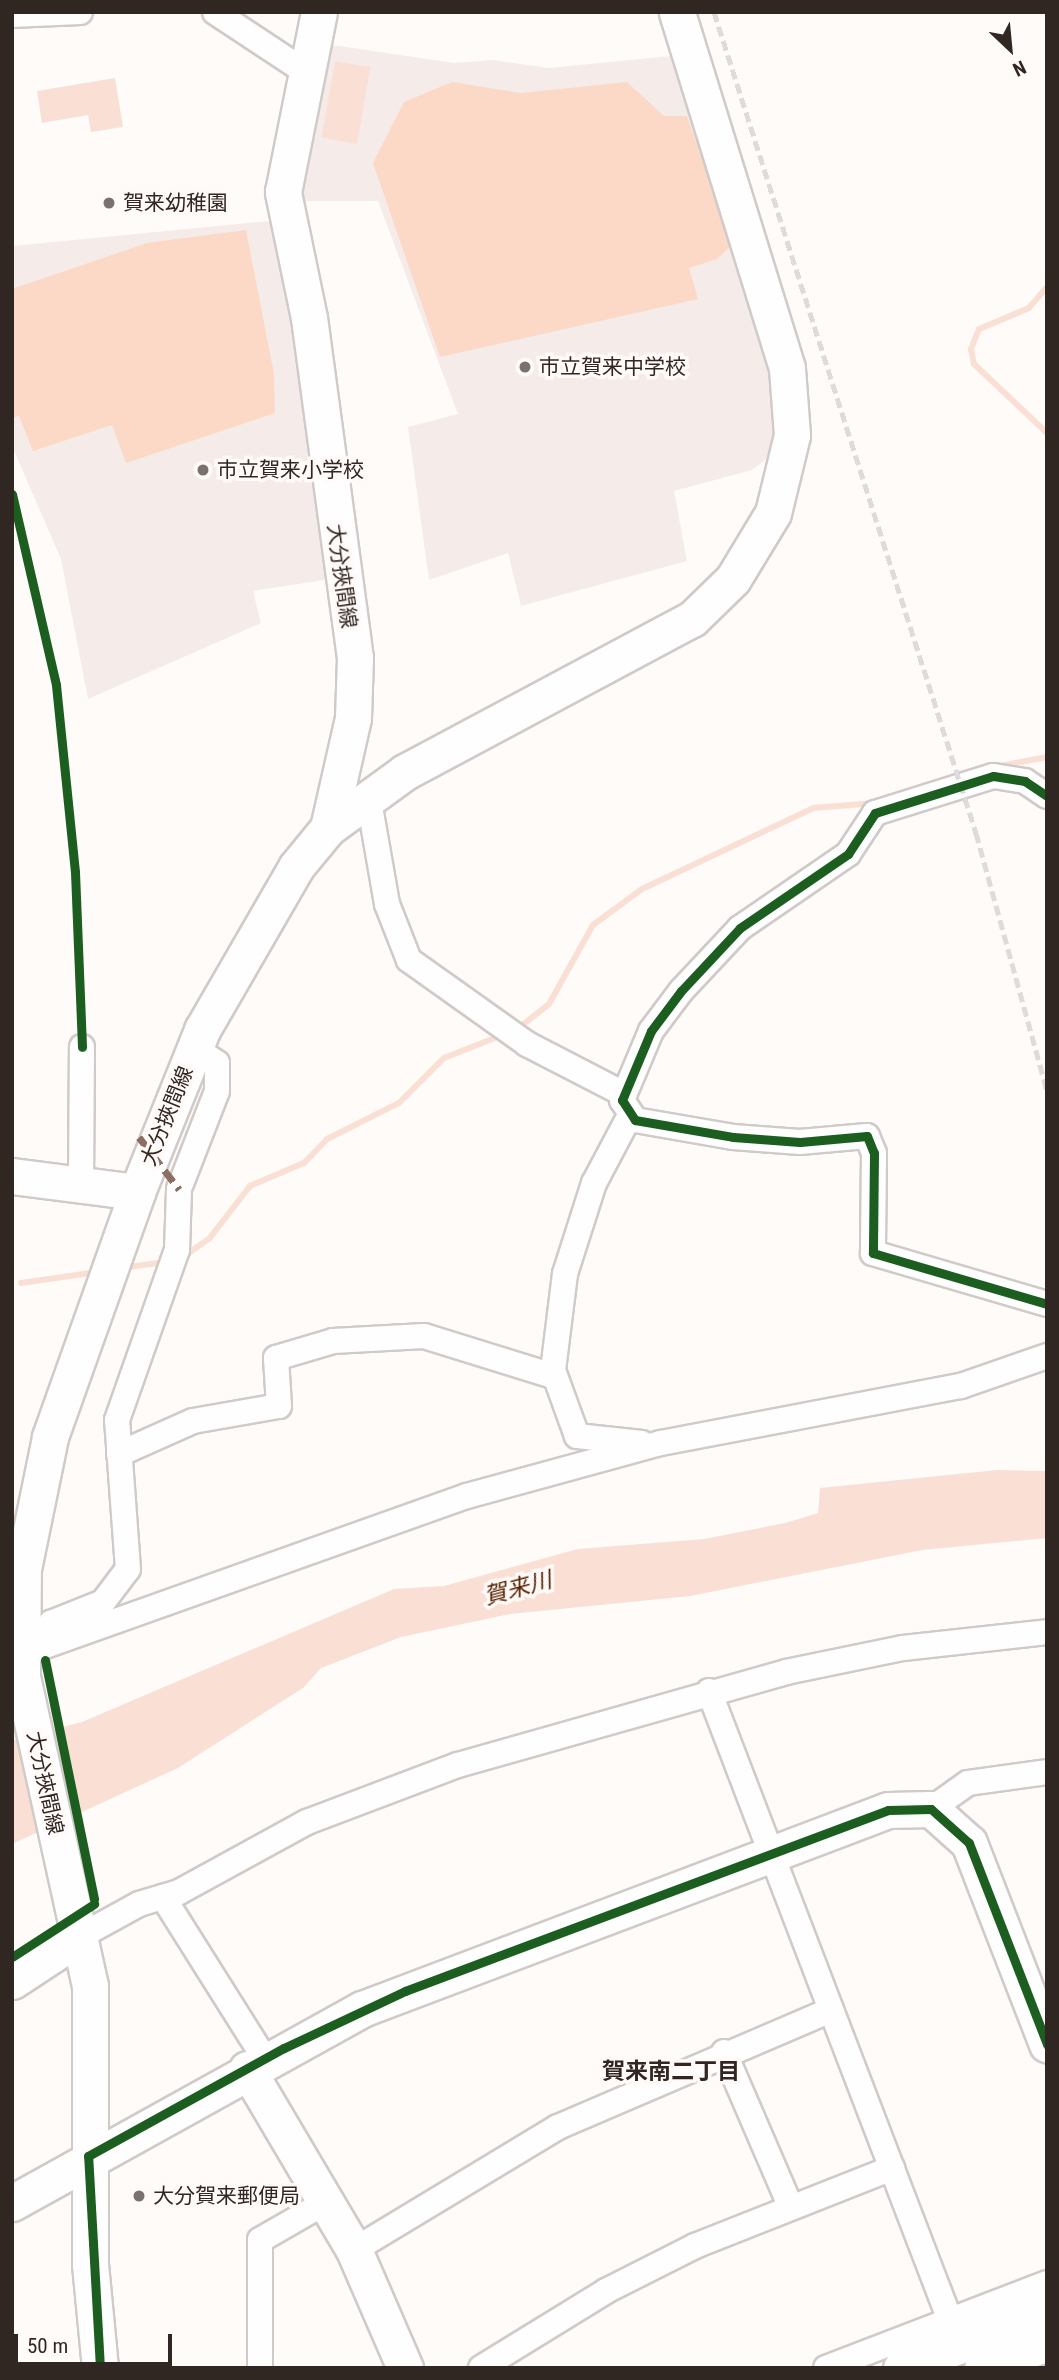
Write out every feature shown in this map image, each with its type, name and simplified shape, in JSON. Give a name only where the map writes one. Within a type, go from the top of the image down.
[{"type":"street","points":[[12,15],[80,12]]},
{"type":"street","points":[[215,12],[307,73]]},
{"type":"street","name":"大分挾間線","points":[[100,2368],[88,2156],[90,1986],[28,1659],[23,1569],[43,1462],[137,1192],[195,1048],[291,874],[328,828],[357,672],[309,318],[284,206],[319,12]]},
{"type":"street","points":[[328,828],[368,795],[692,619],[733,579],[773,513],[792,435],[787,368],[677,12]]},
{"type":"street","points":[[662,1443],[577,1436],[553,1376],[565,1274],[594,1183],[629,1117],[622,1093],[663,1014],[731,936],[848,854],[875,813],[993,776],[1025,781],[1047,796]]},
{"type":"street","points":[[368,795],[387,904],[409,960],[527,1044],[622,1093]]},
{"type":"street","points":[[74,1184],[86,1092],[82,1046]]},
{"type":"street","points":[[28,1659],[51,1623],[103,1602],[126,1575],[130,1552],[119,1454],[119,1404],[177,1250],[176,1197],[217,1091],[217,1063],[195,1048]]},
{"type":"street","points":[[629,1117],[751,1140],[867,1136],[874,1153],[873,1253],[1047,1304]]},
{"type":"street","points":[[12,1176],[137,1192]]},
{"type":"street","points":[[119,1454],[193,1421],[279,1406],[276,1358],[333,1341],[424,1336],[553,1376]]},
{"type":"street","points":[[28,1659],[403,1516],[662,1443],[961,1386],[1047,1356]]},
{"type":"street","points":[[12,1981],[76,1923],[163,1897],[375,1794],[709,1691],[903,1648],[1047,1632]]},
{"type":"street","points":[[709,1691],[950,2320]]},
{"type":"street","points":[[12,2203],[88,2156],[256,2064],[405,1991],[888,1810],[931,1809],[968,1783],[1047,1772]]},
{"type":"street","points":[[931,1809],[969,1843],[1037,1991],[1047,2044]]},
{"type":"street","points":[[163,1897],[256,2064],[326,2202],[354,2250],[405,2368]]},
{"type":"street","points":[[354,2250],[558,2127],[724,2052],[831,2010]]},
{"type":"street","points":[[724,2052],[790,2205]]},
{"type":"street","points":[[481,2368],[606,2291],[790,2205],[892,2168]]},
{"type":"street","points":[[260,2368],[260,2240],[326,2202]]},
{"type":"street","points":[[826,2368],[1047,2283]]},
{"type":"street","points":[[901,2368],[1047,2312]]},
{"type":"street","points":[[982,2368],[1047,2343]]},
{"type":"shaded area","points":[[326,44],[454,63],[492,60],[549,68],[671,56],[772,361],[778,413],[770,456],[752,470],[674,491],[687,561],[521,606],[508,553],[429,580],[408,427],[458,414],[378,201],[298,201]]},
{"type":"shaded area","points":[[452,82],[521,93],[627,82],[664,116],[687,116],[732,245],[717,259],[689,268],[698,299],[440,357],[373,163],[404,102]]},
{"type":"shaded area","points":[[269,221],[306,396],[331,579],[253,591],[261,623],[88,699],[61,559],[12,446],[12,246]]},
{"type":"shaded area","points":[[246,230],[274,374],[275,413],[126,463],[112,425],[33,451],[19,416],[12,418],[12,289],[147,243]]},
{"type":"water","points":[[335,61],[370,67],[357,144],[321,138]]},
{"type":"water","points":[[115,78],[123,127],[91,132],[88,115],[42,123],[37,91]]},
{"type":"water","name":"賀来川","points":[[997,1470],[1047,1471],[1047,1538],[922,1550],[690,1596],[510,1614],[401,1637],[321,1668],[303,1688],[178,1768],[12,1844],[12,1740],[82,1722],[394,1589],[444,1586],[578,1549],[704,1539],[785,1523],[818,1513],[820,1488]]},
{"type":"waterway","points":[[1047,287],[1029,308],[979,329],[971,349],[974,364],[1047,433]]},
{"type":"waterway","points":[[994,767],[1047,757]]},
{"type":"waterway","points":[[516,1030],[549,1004],[593,925],[642,889],[813,808],[876,803]]},
{"type":"waterway","points":[[183,1257],[209,1239],[250,1186],[304,1163],[327,1139],[399,1103],[444,1058],[502,1035]]},
{"type":"waterway","points":[[121,1268],[166,1262]]},
{"type":"waterway","points":[[21,1283],[97,1272]]},
{"type":"railway","points":[[714,12],[976,833],[1047,1090]]},
{"type":"marked path","points":[[139,1137],[179,1189]]},
{"type":"cycle path","points":[[12,494],[56,685],[75,872],[82,1047]]},
{"type":"cycle path","points":[[1047,796],[1025,781],[993,776],[875,813],[848,854],[740,928],[681,991],[651,1031],[622,1100],[635,1120],[733,1137],[800,1142],[867,1136],[874,1153],[873,1253],[1047,1304]]},
{"type":"cycle path","points":[[45,1660],[94,1899]]},
{"type":"cycle path","points":[[100,2368],[88,2156],[284,2048],[405,1991],[888,1810],[931,1809],[969,1843],[1047,2044]]},
{"type":"cycle path","points":[[12,1957],[94,1904]]},
{"type":"place","name":"賀来幼稚園","points":[[109,203]]},
{"type":"place","name":"市立賀来中学校","points":[[525,367]]},
{"type":"place","name":"市立賀来小学校","points":[[203,470]]},
{"type":"place","name":"大分賀来郵便局","points":[[139,2196]]},
{"type":"district","name":"賀来南二丁目","points":[[671,2072]]}]
